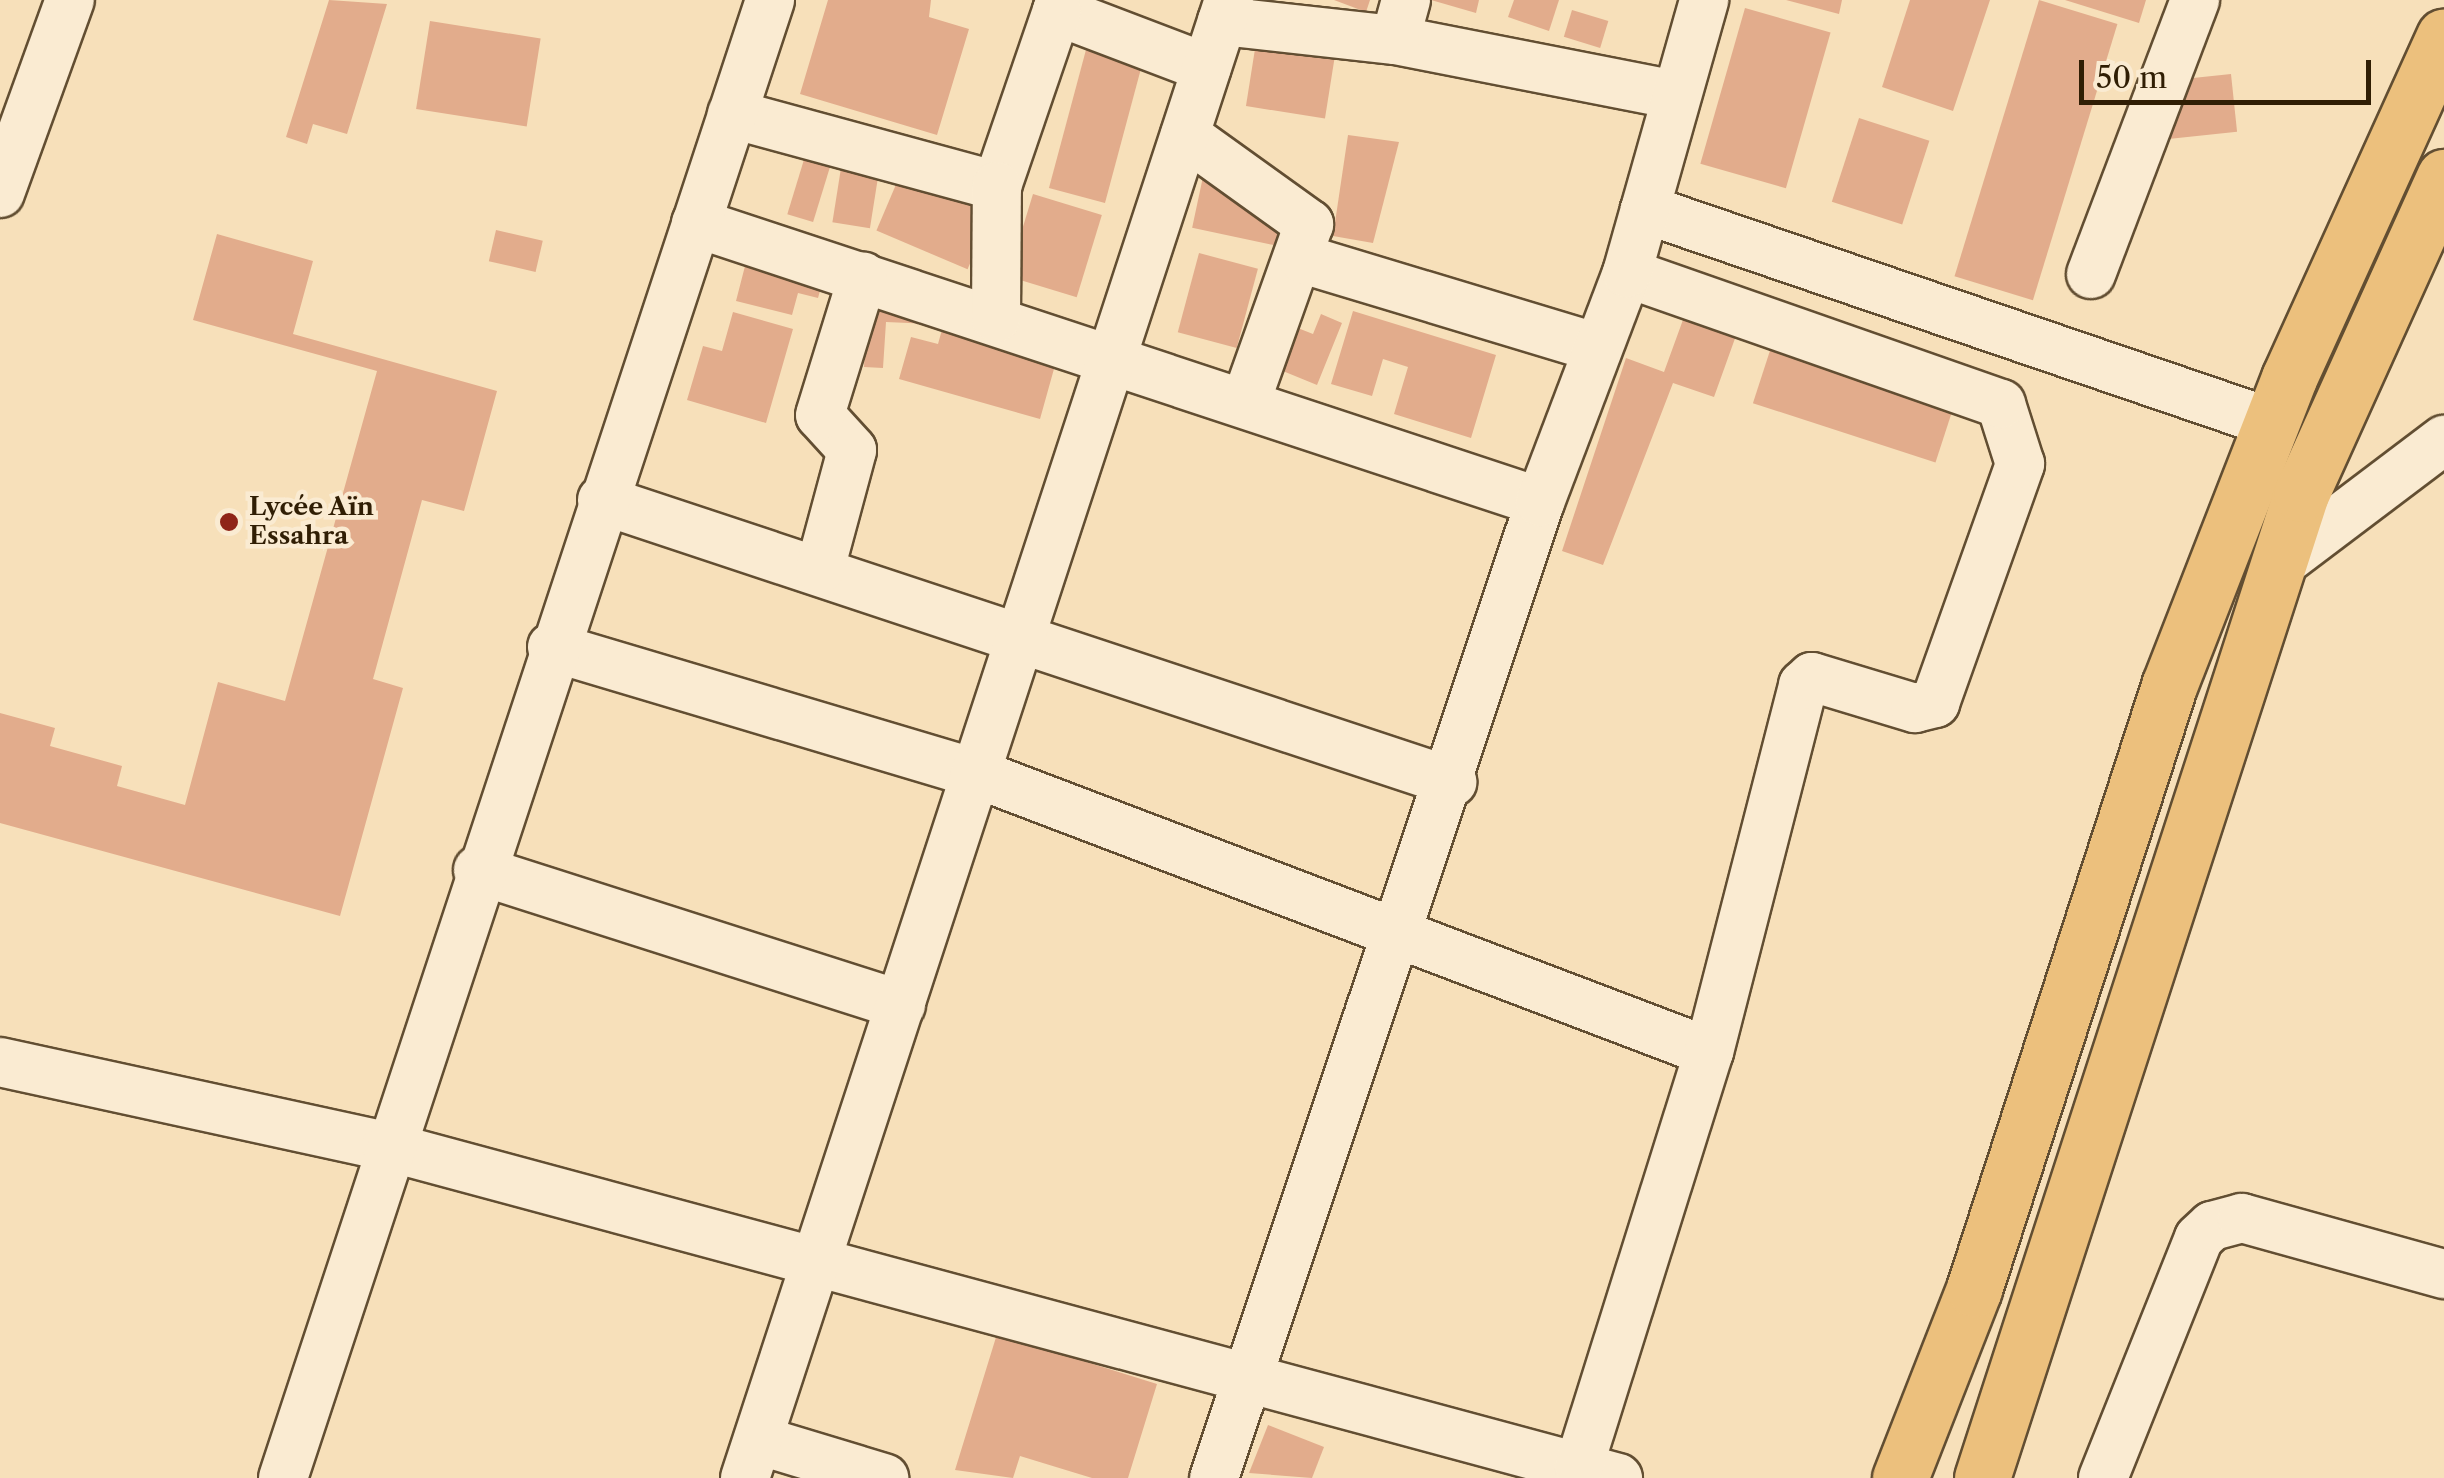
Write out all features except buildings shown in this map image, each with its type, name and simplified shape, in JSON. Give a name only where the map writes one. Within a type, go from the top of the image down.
[{"type":"highway","points":[[1900,1478],[1974,1288],[2169,686],[2272,424],[2444,37]]},
{"type":"highway","points":[[1982,1478],[2276,567],[2444,177]]},
{"type":"street","points":[[0,193],[15,102],[70,0]]},
{"type":"street","points":[[283,1478],[386,1146],[770,0]]},
{"type":"street","points":[[1214,1478],[1401,936],[1540,502],[1627,272],[1704,0]]},
{"type":"street","points":[[2091,274],[2195,0]]},
{"type":"street","points":[[996,318],[997,186],[1059,5],[1206,68]]},
{"type":"street","points":[[884,1478],[751,1459],[818,1265],[1020,633],[1226,11],[1400,20],[1676,95]]},
{"type":"street","points":[[732,114],[997,186]]},
{"type":"street","points":[[1185,136],[1305,219],[1303,259],[1246,401]]},
{"type":"street","points":[[1646,209],[2272,424]]},
{"type":"street","points":[[696,224],[1111,354],[1540,502]]},
{"type":"street","points":[[1303,259],[1598,348]]},
{"type":"street","points":[[0,1062],[386,1146],[1246,1382],[1529,1466],[1599,1472],[1803,685],[1812,677],[1915,708],[1935,704],[1960,651],[2019,445],[2001,404],[1627,272]]},
{"type":"street","points":[[820,569],[852,450],[819,420],[863,276]]},
{"type":"street","points":[[2276,567],[2444,440]]},
{"type":"street","points":[[602,500],[1020,633],[1452,782]]},
{"type":"street","points":[[552,647],[975,773],[1709,1052]]},
{"type":"street","points":[[478,870],[901,1005]]},
{"type":"street","points":[[2103,1478],[2198,1238],[2212,1226],[2242,1218],[2444,1274]]},
{"type":"place","name":"Lycée Aïn Essahra","points":[[229,522]]}]
